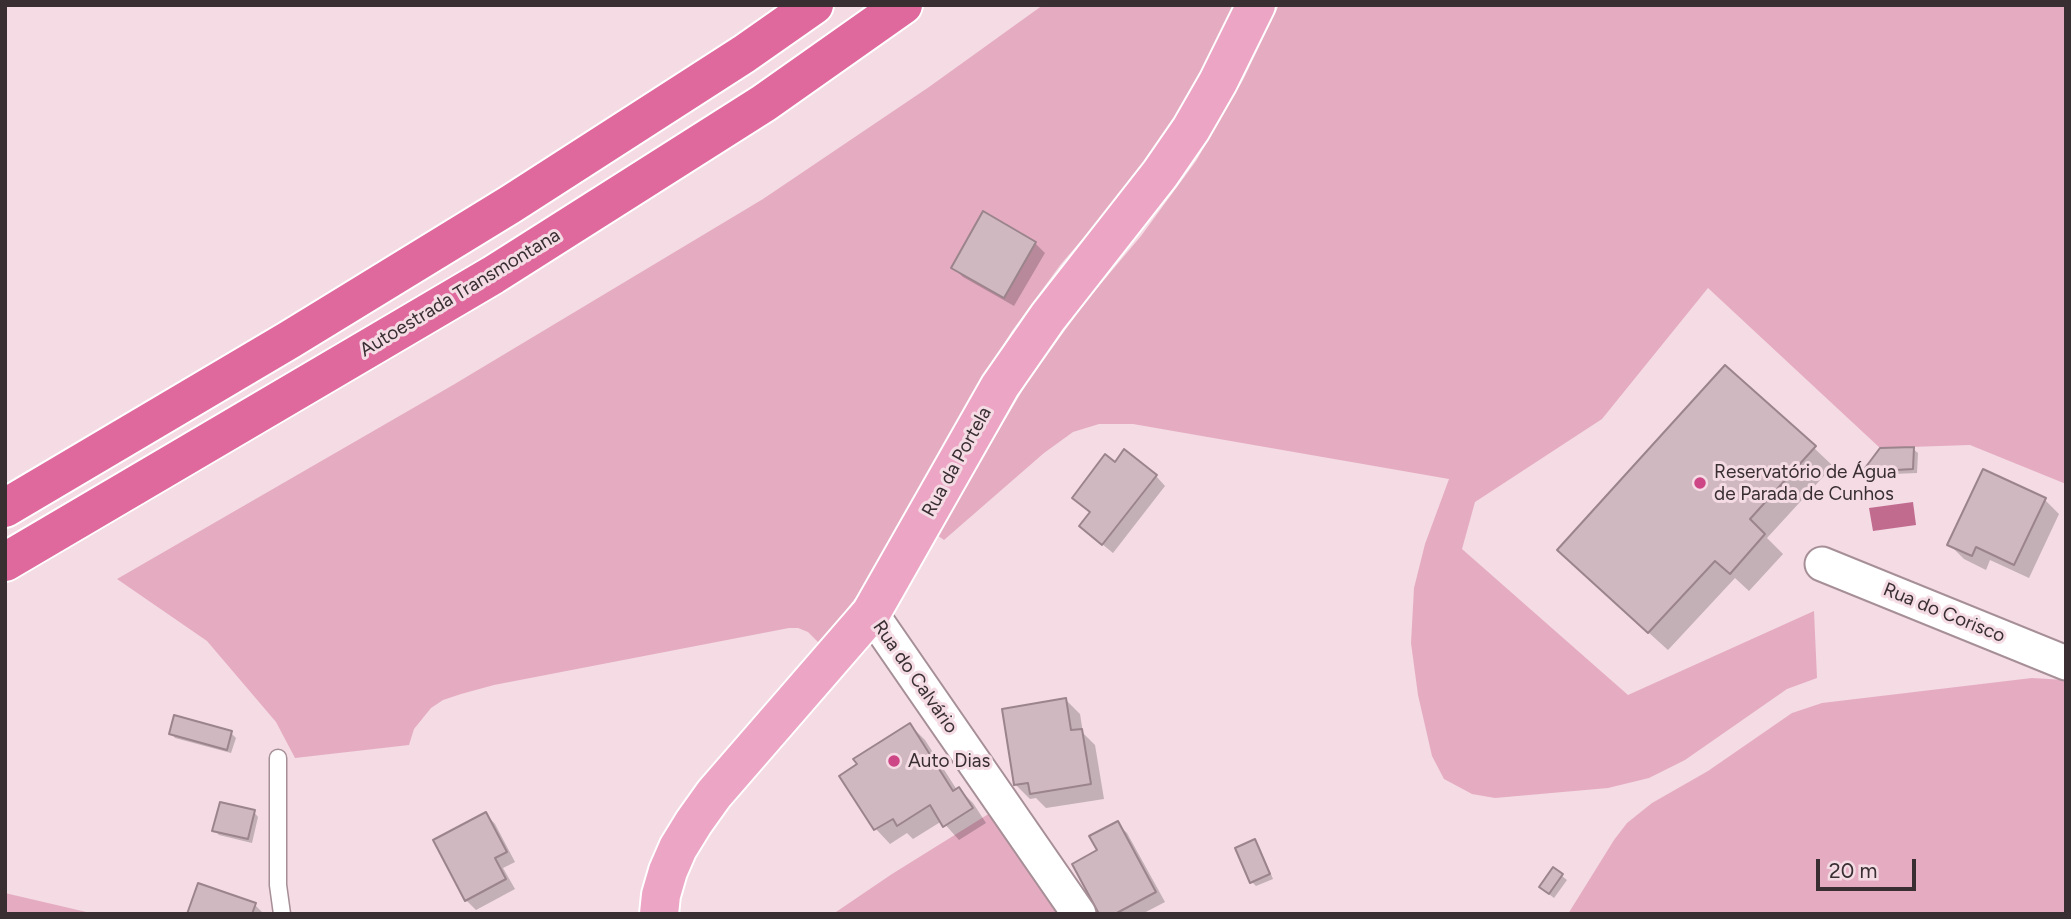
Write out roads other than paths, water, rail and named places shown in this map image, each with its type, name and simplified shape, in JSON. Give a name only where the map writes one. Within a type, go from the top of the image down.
[{"type":"highway","points":[[5,508],[289,340],[511,204],[744,54],[814,5]]},
{"type":"highway","name":"Autoestrada Transmontana","points":[[5,562],[494,275],[764,103],[903,5]]},
{"type":"main road","name":"Rua da Portela","points":[[659,914],[668,871],[694,822],[714,794],[871,613],[1000,386],[1048,317],[1129,216],[1183,141],[1218,82],[1256,5]]},
{"type":"street","name":"Rua do Corisco","points":[[1822,564],[2066,663]]},
{"type":"street","name":"Rua do Calvário","points":[[871,613],[1079,914]]},
{"type":"lane","points":[[278,758],[278,885],[282,914]]},
{"type":"place","name":"Reservatório de Água de Parada de Cunhos","points":[[1700,483]]},
{"type":"place","name":"Auto Dias","points":[[894,761]]}]
